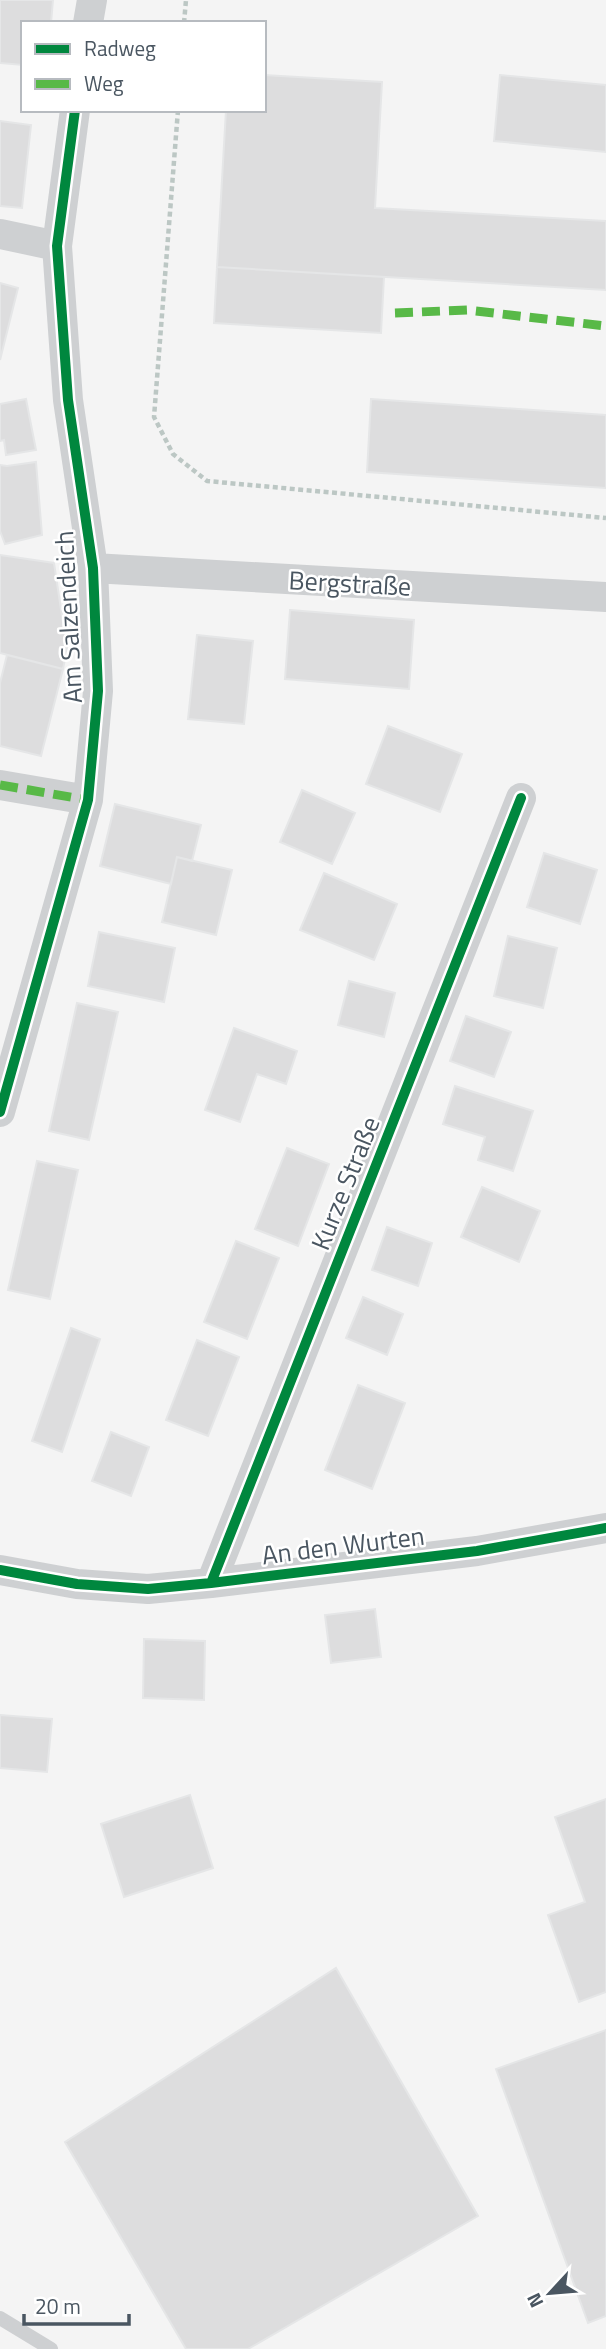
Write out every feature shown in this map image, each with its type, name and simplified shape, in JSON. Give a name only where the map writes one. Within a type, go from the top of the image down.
[{"type":"street","points":[[88,21],[92,0]]},
{"type":"street","name":"Am Salzendeich","points":[[0,1112],[88,800],[98,691],[93,568],[68,400],[57,246],[75,112]]},
{"type":"street","points":[[0,234],[57,246]]},
{"type":"street","name":"Bergstraße","points":[[93,568],[606,597]]},
{"type":"street","points":[[0,785],[88,800]]},
{"type":"street","name":"Kurze Straße","points":[[211,1583],[521,798]]},
{"type":"street","name":"An den Wurten","points":[[0,1570],[77,1584],[149,1589],[477,1551],[606,1528]]},
{"type":"lane","points":[[0,2318],[51,2349]]},
{"type":"path","points":[[184,21],[186,0]]},
{"type":"path","points":[[178,112],[154,416],[173,454],[207,481],[606,518]]},
{"type":"building","points":[[0,0],[53,0],[51,21],[21,21],[21,65],[0,63]]},
{"type":"building","points":[[266,75],[382,82],[375,208],[606,221],[606,290],[217,267],[226,112],[266,112]]},
{"type":"building","points":[[500,75],[606,85],[606,152],[494,141]]},
{"type":"building","points":[[0,121],[31,125],[22,208],[0,206]]},
{"type":"building","points":[[217,267],[384,277],[381,333],[214,323]]},
{"type":"building","points":[[0,283],[18,288],[0,360]]},
{"type":"building","points":[[26,399],[36,450],[6,455],[4,440],[0,441],[0,404]]},
{"type":"building","points":[[371,399],[606,415],[606,488],[367,472]]},
{"type":"building","points":[[36,462],[42,535],[5,544],[0,531],[0,465]]},
{"type":"building","points":[[0,555],[54,563],[67,649],[63,669],[0,653]]},
{"type":"building","points":[[290,610],[414,620],[409,689],[285,679]]},
{"type":"building","points":[[197,635],[253,641],[244,724],[188,719]]},
{"type":"building","points":[[7,655],[63,669],[41,756],[0,746],[0,683]]},
{"type":"building","points":[[388,726],[462,754],[440,812],[366,784]]},
{"type":"building","points":[[302,790],[355,813],[332,864],[280,842]]},
{"type":"building","points":[[115,804],[201,825],[192,861],[177,857],[171,884],[100,866]]},
{"type":"building","points":[[544,853],[597,870],[580,924],[527,907]]},
{"type":"building","points":[[177,857],[232,870],[216,935],[162,922]]},
{"type":"building","points":[[324,873],[397,904],[374,960],[300,930]]},
{"type":"building","points":[[99,932],[175,948],[164,1002],[88,986]]},
{"type":"building","points":[[508,936],[557,948],[543,1008],[494,996]]},
{"type":"building","points":[[349,981],[395,993],[384,1037],[338,1025]]},
{"type":"building","points":[[77,1003],[118,1012],[89,1140],[49,1131]]},
{"type":"building","points":[[466,1016],[511,1032],[494,1077],[450,1061]]},
{"type":"building","points":[[234,1028],[297,1051],[286,1084],[257,1074],[240,1122],[205,1110]]},
{"type":"building","points":[[455,1086],[533,1111],[513,1171],[478,1160],[485,1137],[443,1124]]},
{"type":"building","points":[[287,1148],[329,1164],[298,1246],[255,1229]]},
{"type":"building","points":[[37,1161],[78,1170],[50,1299],[8,1290]]},
{"type":"building","points":[[482,1187],[540,1211],[519,1262],[461,1237]]},
{"type":"building","points":[[387,1227],[432,1243],[418,1286],[372,1270]]},
{"type":"building","points":[[236,1241],[279,1258],[247,1339],[204,1322]]},
{"type":"building","points":[[363,1297],[403,1314],[387,1355],[346,1338]]},
{"type":"building","points":[[71,1328],[100,1339],[62,1452],[32,1441]]},
{"type":"building","points":[[197,1340],[239,1357],[208,1436],[166,1420]]},
{"type":"building","points":[[358,1385],[405,1403],[372,1489],[325,1470]]},
{"type":"building","points":[[111,1432],[149,1447],[131,1496],[92,1481]]},
{"type":"building","points":[[375,1609],[381,1657],[331,1663],[325,1615]]},
{"type":"building","points":[[144,1639],[205,1641],[204,1700],[143,1698]]},
{"type":"building","points":[[0,1715],[52,1719],[47,1772],[0,1768]]},
{"type":"building","points":[[190,1795],[213,1868],[124,1897],[101,1824]]},
{"type":"building","points":[[606,1799],[606,1992],[579,2002],[548,1915],[585,1902],[555,1817]]},
{"type":"building","points":[[336,1968],[478,2216],[248,2349],[186,2349],[65,2142]]},
{"type":"building","points":[[606,2030],[606,2316],[588,2323],[496,2069]]},
{"type":"marked path","points":[[395,313],[467,310],[606,326]]},
{"type":"marked path","points":[[0,785],[88,800]]},
{"type":"cycle path","points":[[0,1112],[88,800],[98,691],[93,568],[68,400],[57,246],[75,112]]},
{"type":"cycle path","points":[[211,1583],[521,798]]},
{"type":"cycle path","points":[[0,1570],[77,1584],[148,1589],[477,1551],[606,1528]]}]
